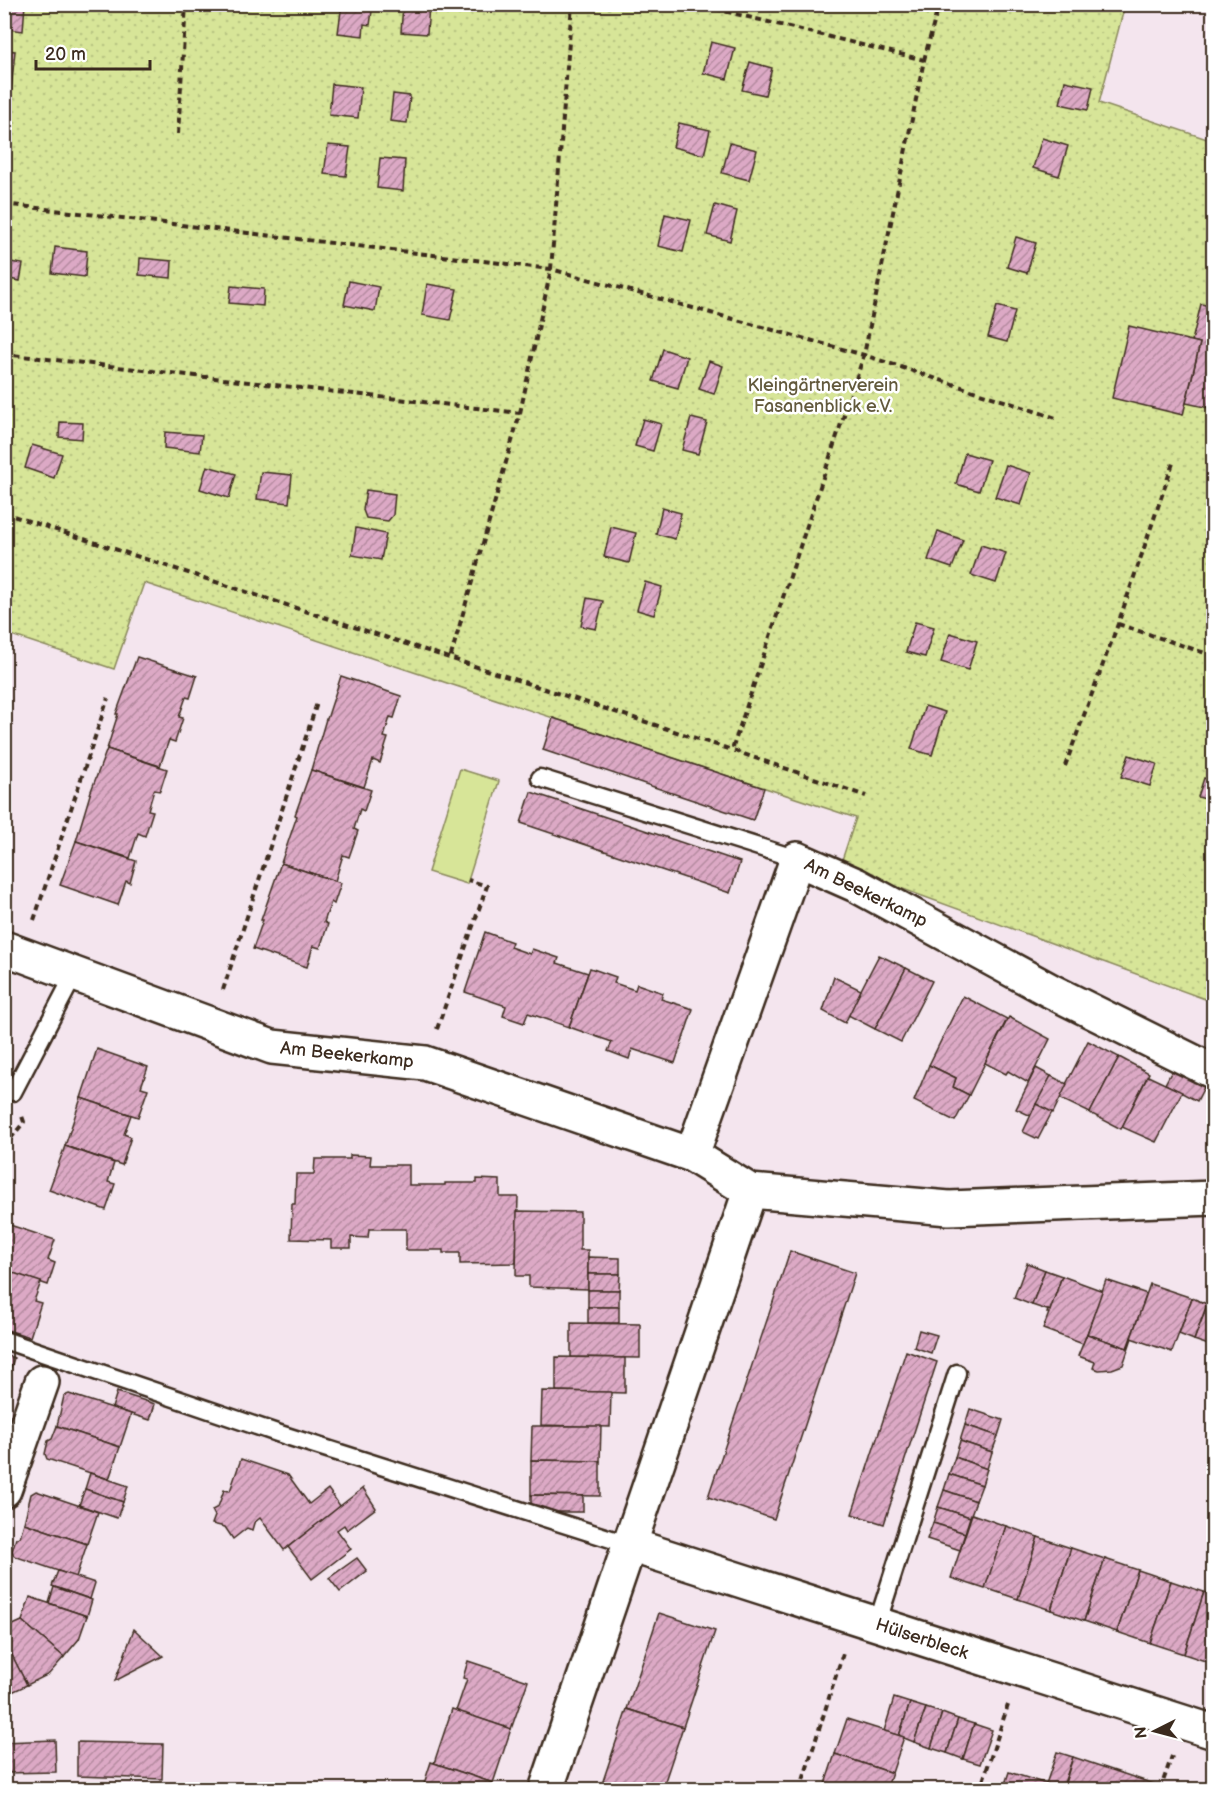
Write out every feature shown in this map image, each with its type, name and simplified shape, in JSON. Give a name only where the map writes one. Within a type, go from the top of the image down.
[{"type":"street","name":"Am Beekerkamp","points":[[692,1155],[797,859],[856,885],[1051,991],[1214,1072]]},
{"type":"street","name":"Am Beekerkamp","points":[[14,951],[272,1047],[425,1064],[692,1155],[750,1191],[949,1208],[1214,1198]]},
{"type":"street","points":[[546,1790],[750,1191]]},
{"type":"street","points":[[4,1490],[42,1382]]},
{"type":"street","name":"Hülserbleck","points":[[630,1545],[1214,1732]]},
{"type":"lane","points":[[540,778],[797,859]]},
{"type":"lane","points":[[4,1090],[13,1092],[74,975]]},
{"type":"lane","points":[[4,1340],[277,1433],[630,1545]]},
{"type":"lane","points":[[866,1621],[957,1373]]},
{"type":"path","points":[[178,134],[186,4]]},
{"type":"path","points":[[450,659],[520,413],[551,269],[572,4]]},
{"type":"path","points":[[695,4],[924,60]]},
{"type":"path","points":[[732,750],[864,355],[924,60],[939,4]]},
{"type":"path","points":[[4,204],[551,269],[864,355],[1056,418]]},
{"type":"path","points":[[4,354],[520,413]]},
{"type":"path","points":[[1065,766],[1118,624],[1174,460]]},
{"type":"path","points":[[4,513],[866,795]]},
{"type":"path","points":[[1118,624],[1214,656]]},
{"type":"path","points":[[14,951],[108,698]]},
{"type":"path","points":[[211,1025],[317,703]]},
{"type":"path","points":[[425,1064],[487,886],[468,880]]},
{"type":"path","points":[[800,1790],[866,1621]]},
{"type":"path","points":[[980,1790],[1019,1670]]},
{"type":"green space","name":"Kleingärtnerverein Fasanenblick e.V.","points":[[5,5],[1125,5],[1099,103],[1213,141],[1213,1002],[840,866],[856,818],[144,583],[114,669],[5,633]]},
{"type":"green space","points":[[460,769],[499,781],[467,884],[428,872]]},
{"type":"building","points":[[11,4],[25,4],[23,31],[8,29]]},
{"type":"building","points":[[342,4],[367,5],[367,10],[372,11],[370,25],[364,24],[363,36],[338,33]]},
{"type":"building","points":[[403,4],[429,4],[427,34],[401,32]]},
{"type":"building","points":[[711,42],[735,48],[727,79],[703,73]]},
{"type":"building","points":[[6,50],[15,51],[11,90],[4,89]]},
{"type":"building","points":[[750,62],[772,68],[765,95],[742,90]]},
{"type":"building","points":[[1065,81],[1093,87],[1088,110],[1060,104]]},
{"type":"building","points":[[332,84],[361,87],[358,118],[329,115]]},
{"type":"building","points":[[393,94],[410,96],[407,123],[390,121]]},
{"type":"building","points":[[679,123],[710,130],[704,155],[673,147]]},
{"type":"building","points":[[1042,138],[1068,146],[1059,176],[1033,168]]},
{"type":"building","points":[[730,143],[757,150],[749,180],[722,173]]},
{"type":"building","points":[[328,145],[350,147],[346,176],[324,174]]},
{"type":"building","points":[[380,158],[405,160],[403,191],[377,188]]},
{"type":"building","points":[[715,205],[737,211],[730,241],[707,235]]},
{"type":"building","points":[[665,214],[691,220],[683,252],[658,246]]},
{"type":"building","points":[[1016,237],[1036,243],[1027,273],[1007,267]]},
{"type":"building","points":[[55,247],[87,251],[85,277],[52,273]]},
{"type":"building","points":[[140,258],[172,261],[171,278],[139,275]]},
{"type":"building","points":[[4,261],[23,264],[20,281],[4,278]]},
{"type":"building","points":[[349,281],[379,287],[375,311],[344,305]]},
{"type":"building","points":[[427,284],[457,289],[450,320],[422,315]]},
{"type":"building","points":[[231,286],[264,289],[263,306],[229,303]]},
{"type":"building","points":[[1201,304],[1214,307],[1214,409],[1186,403],[1200,343],[1192,341]]},
{"type":"building","points":[[997,306],[1015,311],[1007,342],[988,337]]},
{"type":"building","points":[[1129,326],[1200,343],[1183,415],[1112,398]]},
{"type":"building","points":[[663,349],[687,357],[678,388],[653,381]]},
{"type":"building","points":[[709,361],[723,366],[714,394],[699,389]]},
{"type":"building","points":[[691,418],[707,422],[698,454],[682,450]]},
{"type":"building","points":[[643,419],[661,424],[653,451],[635,446]]},
{"type":"building","points":[[60,422],[83,423],[82,439],[59,437]]},
{"type":"building","points":[[165,432],[202,435],[200,452],[164,448]]},
{"type":"building","points":[[32,445],[62,454],[54,478],[25,468]]},
{"type":"building","points":[[965,453],[989,460],[979,491],[956,484]]},
{"type":"building","points":[[1006,465],[1031,473],[1021,505],[995,497]]},
{"type":"building","points":[[207,466],[236,474],[229,498],[200,489]]},
{"type":"building","points":[[261,472],[292,475],[289,503],[257,499]]},
{"type":"building","points":[[366,490],[395,494],[393,515],[388,521],[366,518],[363,510]]},
{"type":"building","points":[[662,508],[681,513],[675,539],[656,534]]},
{"type":"building","points":[[611,527],[636,533],[629,563],[604,557]]},
{"type":"building","points":[[356,528],[386,534],[381,560],[352,555]]},
{"type":"building","points":[[938,531],[963,540],[952,568],[928,560]]},
{"type":"building","points":[[981,545],[1006,553],[996,583],[971,575]]},
{"type":"building","points":[[645,582],[662,587],[654,615],[637,610]]},
{"type":"building","points":[[587,598],[603,601],[596,629],[581,626]]},
{"type":"building","points":[[915,622],[934,627],[925,657],[906,652]]},
{"type":"building","points":[[950,633],[977,641],[968,670],[941,662]]},
{"type":"building","points":[[137,657],[197,676],[190,698],[186,697],[179,717],[183,718],[175,742],[169,740],[160,766],[107,749],[118,714],[116,714]]},
{"type":"building","points":[[341,676],[401,696],[394,718],[390,717],[384,737],[388,738],[380,763],[373,760],[364,787],[311,770]]},
{"type":"building","points":[[925,706],[945,712],[932,755],[911,749]]},
{"type":"building","points":[[553,718],[764,788],[753,820],[543,750]]},
{"type":"building","points":[[107,749],[167,769],[160,791],[154,790],[148,810],[153,811],[145,836],[138,833],[130,858],[76,841]]},
{"type":"building","points":[[1129,755],[1157,764],[1150,786],[1121,777]]},
{"type":"building","points":[[311,770],[371,790],[364,811],[360,809],[354,829],[358,831],[349,857],[343,855],[335,881],[281,863]]},
{"type":"building","points":[[1204,778],[1214,781],[1214,811],[1207,809],[1209,800],[1198,797]]},
{"type":"building","points":[[531,792],[740,862],[730,893],[521,823]]},
{"type":"building","points":[[76,841],[136,861],[130,883],[126,881],[118,905],[60,885]]},
{"type":"building","points":[[281,863],[341,883],[334,904],[331,902],[324,922],[328,924],[320,948],[313,946],[307,967],[253,949]]},
{"type":"building","points":[[485,932],[512,942],[510,947],[530,954],[532,949],[559,958],[557,963],[588,973],[569,1027],[528,1013],[524,1023],[503,1016],[506,1006],[465,992]]},
{"type":"building","points":[[879,955],[906,968],[875,1029],[848,1015]]},
{"type":"building","points":[[590,968],[616,977],[614,983],[635,990],[637,984],[663,993],[661,999],[693,1009],[675,1063],[632,1049],[629,1059],[608,1051],[612,1042],[569,1027]]},
{"type":"building","points":[[906,968],[932,981],[901,1042],[875,1029]]},
{"type":"building","points":[[834,977],[861,990],[845,1023],[823,1011]]},
{"type":"building","points":[[963,996],[1007,1019],[969,1095],[953,1087],[956,1078],[929,1065]]},
{"type":"building","points":[[1009,1017],[1050,1039],[1028,1083],[1008,1071],[1006,1074],[985,1063]]},
{"type":"building","points":[[1088,1041],[1119,1057],[1090,1113],[1059,1098]]},
{"type":"building","points":[[97,1049],[148,1067],[141,1087],[148,1089],[138,1117],[81,1098]]},
{"type":"building","points":[[1119,1057],[1149,1073],[1121,1129],[1090,1113]]},
{"type":"building","points":[[929,1065],[956,1078],[953,1087],[969,1095],[955,1121],[914,1101]]},
{"type":"building","points":[[1036,1068],[1051,1076],[1031,1116],[1016,1109]]},
{"type":"building","points":[[1173,1069],[1205,1085],[1197,1101],[1165,1084]]},
{"type":"building","points":[[1051,1076],[1067,1084],[1053,1113],[1036,1104]]},
{"type":"building","points":[[1148,1076],[1182,1092],[1156,1142],[1122,1127]]},
{"type":"building","points":[[81,1098],[131,1115],[124,1134],[131,1137],[122,1165],[65,1146]]},
{"type":"building","points":[[1036,1104],[1052,1112],[1038,1139],[1023,1132]]},
{"type":"building","points":[[65,1146],[114,1163],[108,1182],[115,1184],[106,1210],[49,1190]]},
{"type":"building","points":[[350,1155],[371,1156],[370,1165],[409,1165],[409,1185],[477,1183],[477,1179],[500,1180],[500,1197],[518,1197],[516,1263],[460,1264],[460,1253],[443,1253],[443,1250],[406,1250],[406,1229],[369,1229],[368,1238],[351,1237],[351,1248],[331,1248],[331,1240],[291,1239],[296,1174],[314,1174],[315,1159],[350,1159]]},
{"type":"building","points":[[517,1211],[580,1212],[580,1250],[588,1250],[588,1289],[529,1287],[529,1276],[516,1276]]},
{"type":"building","points":[[4,1223],[55,1240],[48,1260],[55,1263],[48,1285],[4,1270]]},
{"type":"building","points":[[790,1251],[855,1273],[774,1519],[708,1497]]},
{"type":"building","points":[[588,1257],[620,1258],[620,1274],[588,1274]]},
{"type":"building","points":[[1027,1263],[1045,1270],[1032,1305],[1014,1298]]},
{"type":"building","points":[[4,1270],[41,1282],[34,1301],[41,1303],[30,1337],[4,1329]]},
{"type":"building","points":[[1045,1270],[1062,1276],[1050,1311],[1032,1305]]},
{"type":"building","points":[[588,1274],[620,1274],[619,1290],[588,1290]]},
{"type":"building","points":[[1062,1276],[1103,1291],[1083,1344],[1043,1329]]},
{"type":"building","points":[[1106,1280],[1147,1294],[1127,1348],[1087,1334]]},
{"type":"building","points":[[1150,1284],[1192,1298],[1172,1352],[1131,1338]]},
{"type":"building","points":[[1214,1288],[1214,1347],[1194,1340]]},
{"type":"building","points":[[588,1290],[619,1290],[619,1307],[588,1307]]},
{"type":"building","points":[[1192,1298],[1207,1304],[1194,1340],[1179,1334]]},
{"type":"building","points":[[588,1307],[619,1307],[619,1323],[588,1323]]},
{"type":"building","points":[[571,1323],[640,1324],[640,1358],[571,1357]]},
{"type":"building","points":[[919,1330],[937,1335],[931,1353],[914,1347]]},
{"type":"building","points":[[1087,1334],[1127,1348],[1132,1338],[1123,1365],[1099,1370],[1093,1368],[1095,1362],[1078,1356]]},
{"type":"building","points":[[906,1351],[937,1362],[884,1524],[852,1514]]},
{"type":"building","points":[[4,1354],[14,1358],[9,1374],[4,1372]]},
{"type":"building","points":[[556,1357],[625,1358],[625,1393],[556,1391]]},
{"type":"building","points":[[542,1391],[611,1392],[610,1427],[541,1425]]},
{"type":"building","points":[[117,1392],[155,1404],[150,1420],[112,1408]]},
{"type":"building","points":[[69,1394],[131,1414],[120,1447],[57,1426],[64,1396]]},
{"type":"building","points":[[970,1409],[1003,1420],[998,1436],[965,1425]]},
{"type":"building","points":[[965,1425],[998,1436],[992,1452],[960,1441]]},
{"type":"building","points":[[57,1426],[120,1447],[109,1479],[47,1459],[45,1454],[48,1441],[52,1439]]},
{"type":"building","points":[[532,1426],[601,1426],[600,1461],[531,1460]]},
{"type":"building","points":[[960,1441],[992,1452],[987,1469],[955,1457]]},
{"type":"building","points":[[955,1457],[987,1469],[982,1485],[949,1474]]},
{"type":"building","points":[[241,1459],[288,1475],[309,1504],[328,1489],[341,1507],[284,1550],[260,1518],[254,1523],[252,1530],[247,1528],[233,1539],[225,1527],[212,1524],[215,1516],[212,1510],[218,1507],[224,1490],[230,1491]]},
{"type":"building","points":[[531,1460],[600,1461],[600,1496],[531,1495]]},
{"type":"building","points":[[90,1473],[128,1486],[123,1502],[85,1489]]},
{"type":"building","points":[[949,1474],[982,1485],[976,1501],[944,1490]]},
{"type":"building","points":[[363,1488],[376,1508],[347,1530],[344,1525],[337,1530],[351,1549],[312,1579],[288,1547]]},
{"type":"building","points":[[85,1489],[123,1502],[117,1518],[79,1505]]},
{"type":"building","points":[[944,1490],[976,1501],[970,1517],[938,1507]]},
{"type":"building","points":[[36,1491],[98,1512],[87,1544],[24,1523],[31,1494]]},
{"type":"building","points":[[531,1495],[583,1496],[583,1512],[551,1512],[531,1504]]},
{"type":"building","points":[[938,1507],[970,1517],[965,1533],[933,1523]]},
{"type":"building","points":[[972,1514],[1006,1526],[985,1589],[951,1578]]},
{"type":"building","points":[[24,1523],[87,1544],[76,1577],[14,1556],[12,1551],[16,1538],[20,1537]]},
{"type":"building","points":[[933,1523],[965,1533],[960,1550],[927,1539]]},
{"type":"building","points":[[1006,1526],[1038,1537],[1018,1599],[985,1588]]},
{"type":"building","points":[[1038,1537],[1071,1548],[1051,1610],[1018,1599]]},
{"type":"building","points":[[1071,1548],[1105,1559],[1084,1621],[1051,1610]]},
{"type":"building","points":[[357,1558],[367,1571],[340,1592],[329,1578]]},
{"type":"building","points":[[1105,1559],[1138,1570],[1117,1632],[1084,1621]]},
{"type":"building","points":[[1138,1570],[1171,1581],[1150,1643],[1117,1632]]},
{"type":"building","points":[[58,1571],[95,1583],[90,1599],[52,1586]]},
{"type":"building","points":[[1171,1581],[1204,1592],[1184,1654],[1150,1643]]},
{"type":"building","points":[[54,1587],[92,1600],[87,1616],[49,1603]]},
{"type":"building","points":[[1204,1592],[1214,1595],[1214,1664],[1184,1654]]},
{"type":"building","points":[[30,1597],[87,1616],[79,1639],[64,1657],[22,1621]]},
{"type":"building","points":[[659,1613],[715,1631],[683,1727],[627,1709]]},
{"type":"building","points":[[22,1621],[64,1657],[49,1674],[27,1685],[4,1640],[4,1629]]},
{"type":"building","points":[[134,1629],[163,1656],[115,1681]]},
{"type":"building","points":[[9,1649],[27,1685],[12,1692],[4,1677],[4,1651]]},
{"type":"building","points":[[468,1661],[528,1681],[511,1729],[456,1711],[467,1679],[463,1678]]},
{"type":"building","points":[[894,1698],[910,1703],[899,1736],[884,1731]]},
{"type":"building","points":[[910,1703],[926,1708],[914,1742],[899,1736]]},
{"type":"building","points":[[926,1708],[942,1713],[931,1748],[914,1742]]},
{"type":"building","points":[[452,1709],[511,1729],[493,1783],[434,1763]]},
{"type":"building","points":[[627,1709],[683,1727],[662,1790],[600,1790]]},
{"type":"building","points":[[942,1713],[958,1719],[947,1753],[931,1748]]},
{"type":"building","points":[[847,1719],[904,1737],[892,1773],[835,1754]]},
{"type":"building","points":[[958,1719],[974,1724],[963,1759],[947,1753]]},
{"type":"building","points":[[974,1724],[992,1730],[980,1764],[963,1759]]},
{"type":"building","points":[[55,1740],[56,1772],[5,1773],[4,1742]]},
{"type":"building","points":[[77,1742],[163,1744],[162,1779],[77,1776]]},
{"type":"building","points":[[1057,1752],[1073,1757],[1062,1789],[1046,1784]]},
{"type":"building","points":[[835,1754],[892,1773],[886,1790],[823,1790]]},
{"type":"building","points":[[1073,1757],[1154,1784],[1153,1790],[1063,1790]]},
{"type":"building","points":[[431,1762],[493,1783],[491,1790],[422,1790]]},
{"type":"building","points":[[1009,1772],[1062,1789],[1063,1790],[1003,1790]]}]
